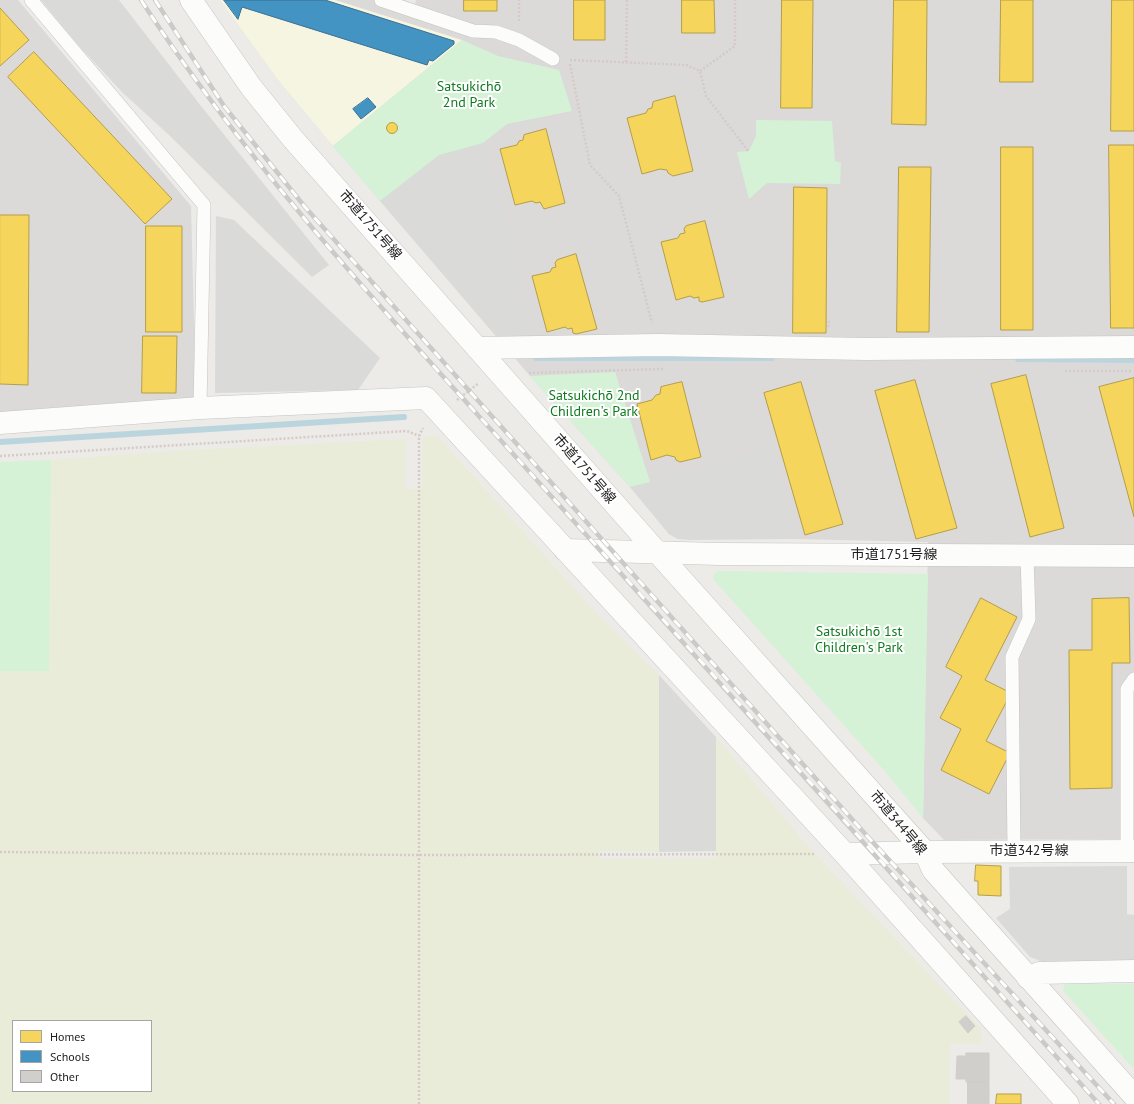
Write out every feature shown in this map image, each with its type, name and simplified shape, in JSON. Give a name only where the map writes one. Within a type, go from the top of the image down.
[{"type":"street","name":"市道1751号線","points":[[191,0],[251,87],[293,139],[657,552],[1134,556]]},
{"type":"street","points":[[478,348],[658,345],[865,349],[1134,347]]},
{"type":"street","points":[[0,422],[200,408],[426,398],[564,550],[845,854],[1068,1104]]},
{"type":"street","points":[[564,550],[657,552]]},
{"type":"street","name":"市道344号線","points":[[657,552],[925,852],[933,870],[1134,1096]]},
{"type":"street","name":"市道342号線","points":[[845,854],[1014,851],[1130,851]]},
{"type":"street","points":[[1028,978],[1039,973],[1134,972]]},
{"type":"lane","points":[[31,0],[204,205],[200,408]]},
{"type":"lane","points":[[382,0],[473,31],[496,32],[519,40],[553,59]]},
{"type":"lane","points":[[1014,851],[1012,657],[1029,620],[1027,556]]},
{"type":"lane","points":[[1130,851],[1127,689],[1134,679]]},
{"type":"path","points":[[626,62],[627,0]]},
{"type":"path","points":[[700,71],[735,46],[735,0]]},
{"type":"path","points":[[658,345],[619,196],[590,165],[569,60],[686,65],[700,71]]},
{"type":"path","points":[[700,71],[706,96],[749,152]]},
{"type":"path","points":[[456,400],[484,379]]},
{"type":"path","points":[[419,1104],[417,855],[419,436],[424,428]]},
{"type":"path","points":[[0,456],[407,431],[419,436]]},
{"type":"path","points":[[0,852],[417,855],[845,854]]},
{"type":"shaded area","points":[[0,0],[18,0],[191,206],[196,396],[188,405],[0,415]]},
{"type":"shaded area","points":[[41,0],[119,0],[201,106],[329,265],[312,277],[169,135],[123,93],[79,46]]},
{"type":"shaded area","points":[[220,0],[404,0],[415,4],[416,0],[1134,0],[1134,839],[944,840],[923,818],[928,542],[793,539],[689,540],[678,539],[669,534],[630,487],[530,376],[333,146],[278,80]]},
{"type":"shaded area","points":[[220,0],[335,0],[462,40],[333,146],[278,80]]},
{"type":"shaded area","points":[[483,143],[497,193],[493,199],[508,223],[532,339],[500,340],[380,201],[439,155]]},
{"type":"shaded area","points":[[216,216],[234,220],[380,358],[358,390],[215,393]]},
{"type":"shaded area","points":[[423,436],[437,436],[600,617],[659,675],[659,852],[599,851],[598,859],[716,858],[716,737],[811,850],[981,1029],[981,1044],[950,1044],[949,1104],[0,1104],[0,671],[49,671],[51,460],[172,451],[406,439],[406,489],[422,489]]},
{"type":"shaded area","points":[[771,449],[793,539],[678,539],[669,534],[630,487]]},
{"type":"shaded area","points":[[659,675],[716,737],[716,851],[659,852]]},
{"type":"shaded area","points":[[1127,866],[1127,914],[1134,915],[1134,961],[1046,963],[1030,957],[996,918],[1010,909],[1009,867]]},
{"type":"green space","name":"Satsukichō 2nd Park","points":[[462,40],[498,56],[559,70],[572,111],[507,124],[483,143],[439,155],[380,201],[333,146]]},
{"type":"green space","points":[[756,120],[832,121],[835,161],[841,163],[840,184],[767,183],[749,199],[737,152],[749,151],[756,136]]},
{"type":"green space","name":"Satsukichō 2nd Children's Park","points":[[615,372],[650,482],[630,487],[530,376]]},
{"type":"green space","points":[[51,460],[49,671],[0,671],[0,462]]},
{"type":"green space","name":"Satsukichō 1st Children's Park","points":[[718,571],[928,574],[923,818],[883,769],[713,579],[713,575]]},
{"type":"green space","points":[[1065,983],[1134,984],[1134,1069],[1063,991]]},
{"type":"building: Homes","points":[[464,0],[497,0],[497,11],[464,11]]},
{"type":"building: Homes","points":[[574,0],[605,0],[605,40],[574,40]]},
{"type":"building: Homes","points":[[682,0],[714,0],[715,33],[682,33]]},
{"type":"building: Homes","points":[[782,0],[813,0],[812,108],[781,108]]},
{"type":"building: Homes","points":[[894,0],[927,0],[926,125],[892,124]]},
{"type":"building: Homes","points":[[1001,0],[1033,0],[1033,82],[1000,82]]},
{"type":"building: Homes","points":[[1112,0],[1134,0],[1134,131],[1111,131]]},
{"type":"building: Homes","points":[[0,8],[29,40],[0,66]]},
{"type":"building: Homes","points":[[34,52],[172,199],[145,224],[8,77]]},
{"type":"building: Homes","points":[[675,96],[693,171],[673,176],[668,173],[667,170],[660,169],[642,174],[627,118],[646,113],[648,109],[652,108],[653,102]]},
{"type":"building: Homes","points":[[392,122],[396,124],[398,128],[396,132],[392,134],[388,132],[386,128],[388,124]]},
{"type":"building: Homes","points":[[546,129],[565,203],[544,209],[540,202],[536,203],[532,201],[515,205],[500,149],[517,145],[519,141],[523,140],[524,135]]},
{"type":"building: Homes","points":[[1109,145],[1134,145],[1134,328],[1111,328]]},
{"type":"building: Homes","points":[[1001,147],[1033,147],[1033,330],[1001,330]]},
{"type":"building: Homes","points":[[899,167],[931,167],[929,332],[897,332]]},
{"type":"building: Homes","points":[[794,187],[827,188],[826,333],[793,333]]},
{"type":"building: Homes","points":[[0,215],[29,215],[28,385],[0,384]]},
{"type":"building: Homes","points":[[705,221],[724,297],[702,302],[699,301],[699,297],[694,298],[690,296],[676,300],[661,242],[678,238],[680,234],[685,233],[684,229],[686,226]]},
{"type":"building: Homes","points":[[146,226],[182,226],[182,332],[146,332]]},
{"type":"building: Homes","points":[[576,254],[597,329],[576,334],[573,333],[572,328],[568,329],[565,327],[547,332],[532,276],[550,272],[552,268],[556,267],[555,263],[557,260]]},
{"type":"building: Homes","points":[[143,336],[177,336],[176,393],[142,393]]},
{"type":"building: Homes","points":[[1026,375],[1064,528],[1030,537],[991,384]]},
{"type":"building: Homes","points":[[1134,378],[1134,517],[1099,387]]},
{"type":"building: Homes","points":[[915,380],[957,528],[916,539],[875,391]]},
{"type":"building: Homes","points":[[682,382],[701,457],[680,462],[676,460],[675,457],[667,455],[651,460],[637,404],[652,400],[656,395],[660,394],[661,387]]},
{"type":"building: Homes","points":[[801,382],[843,524],[805,535],[764,393]]},
{"type":"building: Homes","points":[[981,598],[1017,617],[985,680],[1011,693],[986,741],[1010,753],[989,794],[941,770],[961,729],[940,718],[962,676],[946,667]]},
{"type":"building: Homes","points":[[1129,598],[1130,663],[1112,663],[1112,788],[1070,789],[1069,650],[1092,650],[1092,599]]},
{"type":"building: Homes","points":[[976,865],[1001,866],[1001,896],[978,895],[978,881],[975,881]]},
{"type":"building: Homes","points":[[997,1094],[1021,1094],[1021,1104],[996,1104]]},
{"type":"building: Schools","points":[[224,0],[325,0],[454,41],[454,44],[433,61],[429,60],[427,65],[242,7],[238,19]]},
{"type":"building: Schools","points":[[368,98],[376,107],[361,119],[353,109]]},
{"type":"building: Other","points":[[966,1016],[975,1026],[968,1033],[959,1022]]},
{"type":"building: Other","points":[[966,1053],[989,1053],[989,1082],[966,1082],[966,1079],[956,1079],[957,1056],[966,1056]]},
{"type":"building: Other","points":[[968,1082],[989,1082],[989,1104],[968,1104]]},
{"type":"waterway","points":[[536,358],[772,358]]},
{"type":"waterway","points":[[1018,359],[1134,360]]},
{"type":"waterway","points":[[0,442],[404,417]]},
{"type":"railway","points":[[141,0],[186,66],[232,129],[332,251],[384,311],[1099,1104]]},
{"type":"railway","points":[[155,0],[224,106],[305,207],[868,837],[1114,1104]]}]
